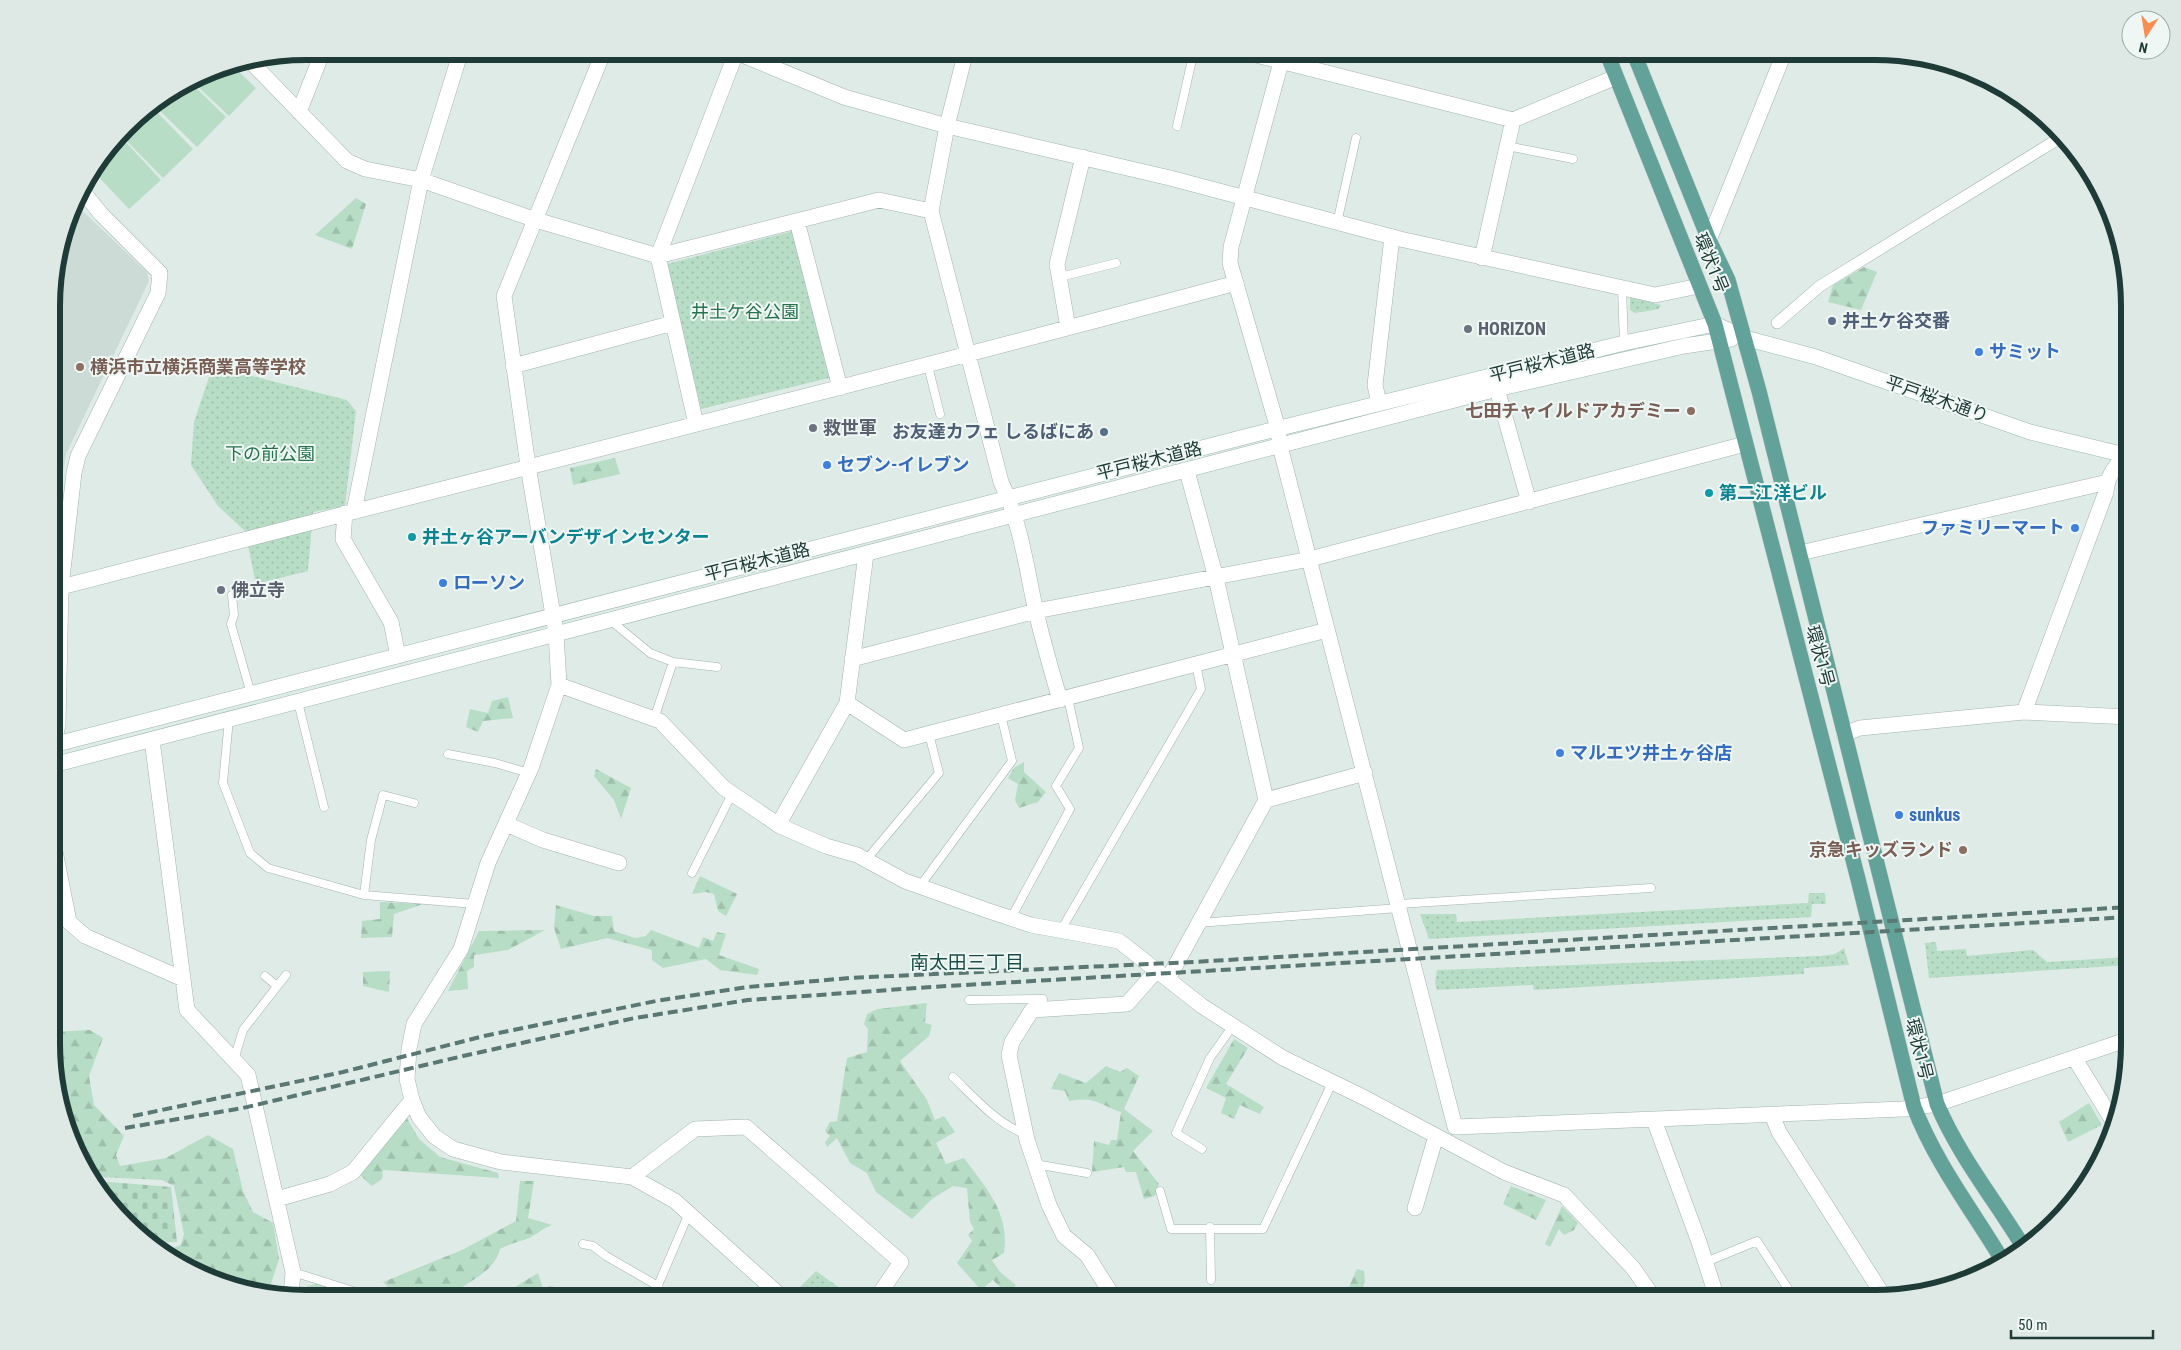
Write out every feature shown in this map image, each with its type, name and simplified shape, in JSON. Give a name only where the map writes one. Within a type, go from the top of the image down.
[{"type":"main road","name":"環状1号","points":[[1610,60],[1715,324],[1858,879],[1914,1108],[1946,1172],[2000,1256]]},
{"type":"main road","name":"環状1号","points":[[1637,60],[1709,240],[1728,280],[1745,338],[1938,1104],[1962,1152],[2020,1243]]},
{"type":"street","points":[[299,112],[319,60]]},
{"type":"street","points":[[398,656],[391,622],[344,539],[421,180],[458,60]]},
{"type":"street","points":[[600,60],[504,296],[528,466],[554,616],[559,685],[529,773],[488,863],[461,950],[414,1024],[408,1049],[407,1079],[412,1100],[419,1117],[434,1136],[453,1149],[501,1162],[632,1177],[675,1201],[774,1290]]},
{"type":"street","points":[[696,424],[658,256],[731,60]]},
{"type":"street","points":[[754,60],[844,97],[948,126],[1082,157],[1392,237],[1655,296],[1699,286]]},
{"type":"street","points":[[964,60],[931,211],[1001,482],[1014,514],[1036,611],[1064,699]]},
{"type":"street","points":[[1282,60],[1231,248],[1230,263],[1278,429],[1280,446],[1455,1127]]},
{"type":"street","points":[[1297,60],[1513,120],[1616,76]]},
{"type":"street","points":[[1709,240],[1781,60]]},
{"type":"street","points":[[255,66],[347,161],[365,169],[421,180],[536,220],[658,256],[879,200],[931,211]]},
{"type":"street","points":[[1482,258],[1513,120]]},
{"type":"street","points":[[1777,323],[1820,286],[2056,140]]},
{"type":"street","points":[[1068,328],[1057,264],[1082,157]]},
{"type":"street","points":[[60,633],[61,587],[74,473],[78,456],[158,293],[160,273],[101,214],[86,195]]},
{"type":"street","points":[[797,221],[840,388]]},
{"type":"street","points":[[1379,403],[1375,385],[1392,237]]},
{"type":"street","points":[[61,587],[528,466],[967,356],[1236,283]]},
{"type":"street","points":[[513,366],[672,323]]},
{"type":"street","points":[[1715,324],[1745,338]]},
{"type":"street","name":"平戸桜木道路","points":[[60,743],[1379,403],[1624,343],[1715,324]]},
{"type":"street","name":"平戸桜木道路","points":[[60,763],[1497,389],[1718,339],[1745,338]]},
{"type":"street","name":"平戸桜木通り","points":[[1745,338],[1816,357],[2030,432],[2121,450]]},
{"type":"street","points":[[1497,389],[1529,502]]},
{"type":"street","points":[[852,659],[1036,611],[1310,559],[1745,444]]},
{"type":"street","points":[[2024,712],[2106,492],[2108,476],[2121,460]]},
{"type":"street","points":[[1109,1290],[1087,1255],[1064,1236],[1049,1205],[1034,1164],[1026,1134],[1009,1055],[1012,1042],[1032,1010],[1127,1004],[1163,974],[1198,923],[1266,800],[1216,578],[1187,471]]},
{"type":"street","points":[[1800,553],[2108,482]]},
{"type":"street","points":[[778,825],[847,703],[866,554]]},
{"type":"street","points":[[847,703],[904,740],[1327,630]]},
{"type":"street","points":[[559,685],[660,721],[732,794],[778,825],[826,846],[866,860],[905,881],[1011,918],[1119,941],[1232,1027],[1283,1058],[1332,1084],[1365,1098],[1504,1172],[1564,1195],[1633,1268],[1648,1290]]},
{"type":"street","points":[[1844,734],[1860,728],[2024,712],[2121,717]]},
{"type":"street","points":[[152,740],[187,1010],[248,1075],[293,1272],[292,1289]]},
{"type":"street","points":[[1266,800],[1365,774]]},
{"type":"street","points":[[506,824],[543,840],[619,863]]},
{"type":"street","points":[[60,876],[69,922],[86,936],[183,979]]},
{"type":"street","points":[[1415,1208],[1440,1138],[1455,1127],[1914,1108],[1938,1104],[2076,1059],[2121,1042]]},
{"type":"street","points":[[2076,1059],[2110,1116]]},
{"type":"street","points":[[277,1199],[330,1184],[353,1172],[412,1100]]},
{"type":"street","points":[[1772,1115],[1778,1132],[1880,1290]]},
{"type":"street","points":[[1654,1120],[1715,1290]]},
{"type":"street","points":[[632,1177],[695,1129],[746,1127],[901,1262],[882,1290]]},
{"type":"lane","points":[[1177,126],[1192,60]]},
{"type":"lane","points":[[1337,223],[1356,138]]},
{"type":"lane","points":[[1507,146],[1573,159]]},
{"type":"lane","points":[[1060,277],[1116,263]]},
{"type":"lane","points":[[1622,288],[1624,343]]},
{"type":"lane","points":[[928,366],[940,414]]},
{"type":"lane","points":[[251,592],[232,595],[234,616],[231,624],[251,694]]},
{"type":"lane","points":[[610,620],[650,653],[673,662],[717,667]]},
{"type":"lane","points":[[654,719],[673,662]]},
{"type":"lane","points":[[1061,930],[1201,689],[1196,664]]},
{"type":"lane","points":[[1011,918],[1070,809],[1056,786],[1079,748],[1064,699]]},
{"type":"lane","points":[[298,702],[324,807]]},
{"type":"lane","points":[[920,886],[1012,761],[1001,715]]},
{"type":"lane","points":[[229,719],[223,783],[250,853],[268,868],[364,894],[475,904]]},
{"type":"lane","points":[[866,860],[939,773],[929,734]]},
{"type":"lane","points":[[448,754],[494,763],[529,773]]},
{"type":"lane","points":[[692,873],[732,794]]},
{"type":"lane","points":[[364,894],[371,840],[383,795],[414,803]]},
{"type":"lane","points":[[1198,923],[1651,888]]},
{"type":"lane","points":[[234,1060],[243,1030],[286,975]]},
{"type":"lane","points":[[265,976],[277,986]]},
{"type":"lane","points":[[969,1000],[1043,999],[1042,1009]]},
{"type":"lane","points":[[1202,1149],[1176,1133],[1210,1058],[1232,1027]]},
{"type":"lane","points":[[954,1077],[990,1112],[1011,1129],[1026,1134]]},
{"type":"lane","points":[[1160,1191],[1171,1229],[1263,1229],[1332,1084]]},
{"type":"lane","points":[[1034,1164],[1087,1173]]},
{"type":"lane","points":[[654,1290],[690,1213]]},
{"type":"lane","points":[[1210,1228],[1211,1280]]},
{"type":"lane","points":[[1706,1262],[1758,1242],[1789,1290]]},
{"type":"lane","points":[[583,1244],[593,1246],[657,1288]]},
{"type":"lane","points":[[293,1272],[350,1290]]},
{"type":"shaded area","name":"横浜市立横浜商業高等学校","points":[[80,209],[147,272],[149,281],[66,454],[60,491],[60,306],[62,274],[68,242]]},
{"type":"green space","points":[[237,70],[256,88],[229,116],[197,85]]},
{"type":"green space","points":[[195,86],[226,117],[197,147],[158,109]]},
{"type":"green space","points":[[156,111],[193,149],[163,178],[125,139]]},
{"type":"green space","points":[[124,140],[161,180],[129,209],[97,175]]},
{"type":"green space","points":[[356,198],[366,204],[352,249],[315,235]]},
{"type":"green space","name":"井土ケ谷公園","points":[[793,231],[829,378],[701,409],[667,264]]},
{"type":"green space","points":[[1864,267],[1877,272],[1861,310],[1828,302],[1833,285]]},
{"type":"green space","points":[[1630,297],[1661,305],[1659,309],[1635,313],[1630,310]]},
{"type":"green space","name":"下の前公園","points":[[248,375],[347,400],[356,411],[345,506],[313,512],[308,571],[256,584],[245,531],[218,506],[191,465],[194,422],[209,377]]},
{"type":"green space","points":[[615,458],[620,474],[573,485],[570,468]]},
{"type":"green space","points":[[508,697],[513,718],[483,721],[478,732],[466,727],[470,709],[488,713],[492,701]]},
{"type":"green space","points":[[1024,762],[1024,772],[1046,792],[1038,802],[1019,808],[1015,800],[1018,784],[1008,778],[1014,768]]},
{"type":"green space","points":[[596,769],[631,788],[621,819],[614,800],[594,776]]},
{"type":"green space","points":[[700,876],[737,894],[726,916],[718,911],[714,894],[706,892],[692,894]]},
{"type":"green space","points":[[1809,893],[1825,893],[1826,904],[1812,904],[1811,917],[1429,939],[1420,914],[1456,914],[1457,922],[1808,903]]},
{"type":"green space","points":[[380,902],[423,904],[394,914],[392,937],[361,938],[362,921],[380,919]]},
{"type":"green space","points":[[556,905],[594,916],[612,916],[614,931],[635,938],[646,936],[651,930],[699,948],[703,937],[713,941],[717,932],[726,934],[719,955],[759,969],[757,975],[720,970],[706,959],[663,968],[652,960],[652,950],[607,938],[561,949],[554,928]]},
{"type":"green space","points":[[545,930],[508,950],[474,955],[474,967],[467,971],[468,989],[448,991],[479,931]]},
{"type":"green space","points":[[1936,942],[1937,951],[1966,949],[1967,956],[2033,950],[2047,962],[2121,957],[2121,966],[1929,978],[1925,943]]},
{"type":"green space","points":[[1844,948],[1849,965],[1804,968],[1804,974],[1534,990],[1533,985],[1437,990],[1435,983],[1437,970],[1821,956],[1835,954]]},
{"type":"green space","points":[[390,971],[389,992],[363,986],[363,972]]},
{"type":"green space","points":[[927,1003],[925,1023],[932,1025],[929,1036],[900,1061],[927,1100],[935,1120],[944,1116],[955,1132],[936,1143],[946,1164],[964,1158],[988,1191],[1000,1213],[1005,1239],[1004,1253],[992,1260],[1000,1272],[1016,1285],[1011,1290],[1003,1290],[993,1280],[981,1290],[957,1263],[972,1241],[968,1235],[974,1229],[970,1222],[967,1188],[953,1186],[932,1199],[912,1219],[876,1192],[867,1173],[850,1163],[837,1138],[827,1147],[825,1142],[830,1136],[825,1131],[830,1122],[837,1121],[847,1058],[867,1052],[868,1029],[864,1024],[867,1014],[878,1009]]},
{"type":"green space","points":[[90,1030],[103,1038],[89,1076],[94,1105],[124,1136],[116,1155],[120,1166],[166,1158],[208,1135],[233,1149],[243,1191],[253,1212],[273,1223],[279,1259],[270,1287],[227,1277],[197,1265],[169,1249],[181,1245],[184,1234],[174,1186],[162,1180],[99,1177],[85,1153],[68,1108],[62,1076],[60,1032]]},
{"type":"green space","points":[[1234,1039],[1248,1048],[1226,1084],[1264,1107],[1260,1114],[1240,1105],[1234,1119],[1221,1113],[1226,1098],[1206,1088]]},
{"type":"green space","points":[[1106,1066],[1120,1072],[1127,1068],[1139,1076],[1124,1109],[1153,1131],[1133,1151],[1159,1184],[1155,1196],[1144,1199],[1136,1172],[1126,1172],[1124,1167],[1092,1172],[1094,1141],[1109,1145],[1111,1140],[1117,1140],[1121,1112],[1091,1100],[1069,1101],[1065,1091],[1051,1089],[1059,1073],[1086,1083]]},
{"type":"green space","points":[[2089,1103],[2102,1125],[2068,1142],[2059,1122]]},
{"type":"green space","points":[[405,1115],[419,1139],[440,1157],[498,1173],[499,1178],[383,1170],[382,1179],[372,1186],[359,1174]]},
{"type":"green space","points":[[101,1181],[171,1187],[177,1242],[161,1243],[156,1239],[132,1218]]},
{"type":"green space","points":[[520,1181],[534,1181],[528,1218],[552,1225],[530,1238],[500,1249],[498,1256],[490,1267],[461,1288],[462,1290],[391,1290],[383,1282],[462,1250],[516,1221]]},
{"type":"green space","points":[[1511,1186],[1546,1200],[1536,1220],[1503,1204]]},
{"type":"green space","points":[[1562,1206],[1578,1223],[1574,1230],[1564,1235],[1559,1229],[1550,1247],[1545,1244]]},
{"type":"green space","points":[[1357,1269],[1364,1271],[1365,1281],[1362,1290],[1345,1290],[1349,1287]]},
{"type":"green space","points":[[816,1271],[842,1290],[797,1290]]},
{"type":"green space","points":[[538,1273],[544,1290],[510,1290]]},
{"type":"green space","points":[[321,1282],[342,1290],[306,1290],[299,1289]]},
{"type":"railway","points":[[133,1116],[343,1072],[484,1036],[656,1001],[748,987],[849,978],[1193,962],[2121,907]]},
{"type":"railway","points":[[125,1128],[243,1108],[635,1018],[748,1000],[931,987],[2121,917]]},
{"type":"place","name":"井土ケ谷交番","points":[[1832,321]]},
{"type":"place","name":"HORIZON","points":[[1468,329]]},
{"type":"place","name":"サミット","points":[[1979,352]]},
{"type":"place","name":"横浜市立横浜商業高等学校","points":[[80,367]]},
{"type":"place","name":"七田チャイルドアカデミー","points":[[1691,411]]},
{"type":"place","name":"救世軍","points":[[813,428]]},
{"type":"place","name":"お友達カフェ しるばにあ","points":[[1104,432]]},
{"type":"place","name":"セブン-イレブン","points":[[827,465]]},
{"type":"place","name":"第二江洋ビル","points":[[1709,493]]},
{"type":"place","name":"ファミリーマート","points":[[2075,528]]},
{"type":"place","name":"井土ヶ谷アーバンデザインセンター","points":[[412,537]]},
{"type":"place","name":"ローソン","points":[[443,583]]},
{"type":"place","name":"佛立寺","points":[[221,590]]},
{"type":"place","name":"マルエツ井土ヶ谷店","points":[[1560,753]]},
{"type":"place","name":"sunkus","points":[[1899,815]]},
{"type":"place","name":"京急キッズランド","points":[[1963,850]]},
{"type":"district","name":"南太田三丁目","points":[[967,962]]}]
